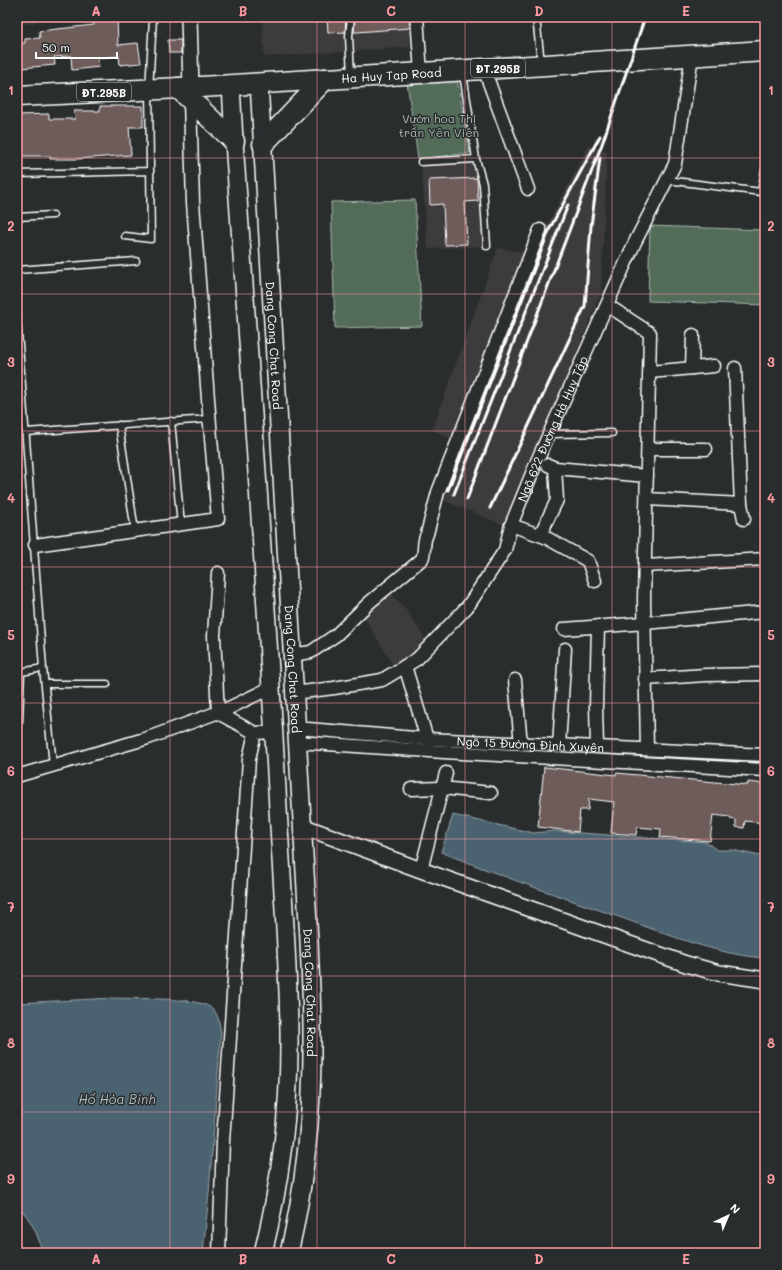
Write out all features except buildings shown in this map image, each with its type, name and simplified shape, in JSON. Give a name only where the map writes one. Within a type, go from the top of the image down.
[{"type":"main road","name":"Ha Huy Tap Road","points":[[17,96],[149,90],[190,91],[258,83],[765,51]]},
{"type":"main road","points":[[263,144],[325,79]]},
{"type":"main road","name":"Dang Cong Chat Road","points":[[258,83],[263,144],[309,940],[312,1032],[310,1108],[305,1167],[289,1253]]},
{"type":"main road","name":"Dang Cong Chat Road","points":[[231,85],[272,686],[278,826],[288,981],[289,1033],[285,1128],[272,1218],[263,1253]]},
{"type":"main road","points":[[190,91],[234,141]]},
{"type":"main road","points":[[269,644],[292,648]]},
{"type":"main road","points":[[278,826],[302,826]]},
{"type":"street","points":[[35,545],[218,519],[193,203],[189,17]]},
{"type":"street","points":[[190,91],[198,17]]},
{"type":"street","points":[[417,17],[422,73]]},
{"type":"street","name":"Ngõ 622 Đường Hà Huy Tập","points":[[294,693],[382,680],[416,659],[468,606],[505,550],[511,525],[537,461],[635,242],[675,164],[692,56]]},
{"type":"street","points":[[484,69],[528,189]]},
{"type":"street","points":[[292,648],[311,652],[336,635],[370,602],[422,559],[424,553],[424,541],[438,492],[540,230]]},
{"type":"street","points":[[607,305],[650,333],[645,566],[645,679],[647,749]]},
{"type":"street","points":[[692,368],[693,335]]},
{"type":"street","points":[[650,372],[714,366]]},
{"type":"street","points":[[735,368],[741,504],[744,518]]},
{"type":"street","points":[[648,449],[706,449]]},
{"type":"street","points":[[537,461],[555,468],[647,476]]},
{"type":"street","points":[[540,535],[557,500],[555,468]]},
{"type":"street","points":[[647,499],[741,504]]},
{"type":"street","points":[[511,525],[540,535],[588,561],[595,581]]},
{"type":"street","points":[[645,566],[765,559]]},
{"type":"street","points":[[218,573],[214,636],[218,713]]},
{"type":"street","points":[[564,629],[765,612]]},
{"type":"street","points":[[597,747],[596,706],[598,626]]},
{"type":"street","points":[[559,746],[566,650]]},
{"type":"street","points":[[404,666],[427,739]]},
{"type":"street","points":[[645,679],[706,675],[765,674]]},
{"type":"street","points":[[515,680],[521,744]]},
{"type":"street","points":[[17,776],[148,738],[227,710],[272,686]]},
{"type":"street","points":[[218,713],[255,733],[274,732]]},
{"type":"street","points":[[219,1253],[224,1141],[249,759],[255,733]]},
{"type":"street","name":"Ngõ 15 Đường Đình Xuyên","points":[[297,735],[427,739],[765,755]]},
{"type":"street","name":"Ngõ 15 Đường Đình Xuyên","points":[[297,735],[543,758],[765,770]]},
{"type":"street","points":[[543,758],[544,745]]},
{"type":"street","points":[[420,870],[446,773]]},
{"type":"street","points":[[411,789],[442,788],[491,792]]},
{"type":"street","points":[[302,826],[420,870],[686,964],[719,973],[765,980]]},
{"type":"lane","points":[[351,17],[348,36],[351,77]]},
{"type":"lane","points":[[536,17],[541,65]]},
{"type":"lane","points":[[125,236],[151,239],[149,90],[153,18]]},
{"type":"lane","points":[[463,70],[476,160],[483,184],[487,246]]},
{"type":"lane","points":[[421,162],[476,160]]},
{"type":"lane","points":[[667,180],[761,192],[765,170]]},
{"type":"lane","points":[[17,174],[150,171]]},
{"type":"lane","points":[[17,217],[53,215]]},
{"type":"lane","points":[[17,270],[136,262]]},
{"type":"lane","points":[[17,318],[35,545],[44,684],[53,766]]},
{"type":"lane","points":[[26,432],[209,419]]},
{"type":"lane","points":[[171,421],[181,525]]},
{"type":"lane","points":[[119,425],[135,531]]},
{"type":"lane","points":[[550,434],[612,433]]},
{"type":"lane","points":[[19,721],[21,672],[43,668]]},
{"type":"lane","points":[[44,684],[107,684]]},
{"type":"shaded area","points":[[17,17],[46,17],[30,24],[17,25]]},
{"type":"shaded area","points":[[262,17],[409,17],[410,47],[264,57]]},
{"type":"shaded area","points":[[589,146],[607,151],[601,293],[506,526],[433,496],[454,440],[432,430],[498,248],[528,253],[538,242]]},
{"type":"shaded area","points":[[476,159],[486,221],[487,246],[428,249],[421,162]]},
{"type":"shaded area","points":[[388,590],[407,611],[428,643],[394,667],[362,613]]},
{"type":"green space","name":"Vườn hoa Thị trấn Yên Viên","points":[[457,78],[470,153],[418,159],[407,82]]},
{"type":"green space","points":[[415,200],[422,326],[335,328],[331,202]]},
{"type":"green space","points":[[650,226],[765,230],[765,305],[648,301]]},
{"type":"water","points":[[453,815],[534,833],[554,831],[706,842],[717,850],[732,850],[765,857],[765,958],[729,953],[692,943],[531,886],[441,852]]},
{"type":"water","name":"Hồ Hòa Bình","points":[[113,998],[178,1000],[202,1004],[213,1009],[218,1018],[221,1032],[203,1253],[42,1253],[34,1228],[19,1207],[17,1207],[17,1003]]},
{"type":"railway","points":[[467,499],[602,144],[645,17]]},
{"type":"railway","points":[[448,490],[550,228],[600,136]]},
{"type":"railway","points":[[490,508],[585,306],[591,226],[600,158]]},
{"type":"railway","points":[[454,494],[568,205]]}]
